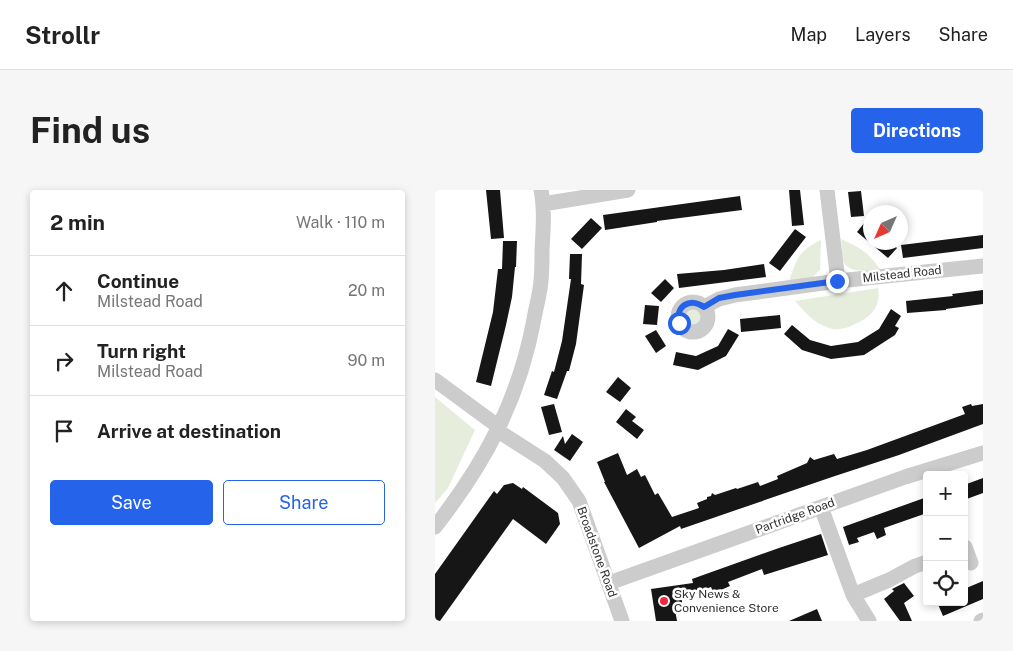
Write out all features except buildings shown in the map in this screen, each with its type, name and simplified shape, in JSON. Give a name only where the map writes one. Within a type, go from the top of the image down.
[{"type":"street","points":[[435,527],[478,467],[499,429],[516,388],[529,346],[541,283],[542,197],[629,190]]},
{"type":"street","points":[[827,190],[837,281]]},
{"type":"street","name":"Milstead Road","points":[[704,307],[719,298],[735,295],[837,281],[983,266]]},
{"type":"street","name":"Broadstone Road","points":[[435,380],[499,429],[545,461],[563,478],[579,501],[623,621]]},
{"type":"street","name":"Partridge Road","points":[[609,583],[905,477],[983,453]]},
{"type":"street","points":[[821,507],[853,595],[869,621]]},
{"type":"street","points":[[968,555],[971,563]]},
{"type":"street","points":[[853,595],[923,563]]},
{"type":"green space","points":[[841,239],[863,251],[880,269],[865,271],[849,268],[843,260]]},
{"type":"green space","points":[[821,240],[820,270],[812,278],[789,281],[799,256],[807,248]]},
{"type":"green space","points":[[878,288],[878,301],[870,315],[842,329],[832,329],[823,326],[810,317],[795,301]]},
{"type":"green space","points":[[692,306],[699,309],[702,316],[699,323],[692,326],[685,323],[682,316],[685,309]]},
{"type":"green space","points":[[435,397],[475,430],[448,488],[435,503]]},
{"type":"place","name":"Sky News & Convenience Store","points":[[664,601]]},
{"type":"route","points":[[679,323],[678,314],[680,310],[691,302],[696,302],[704,307],[719,298],[837,281]]}]
